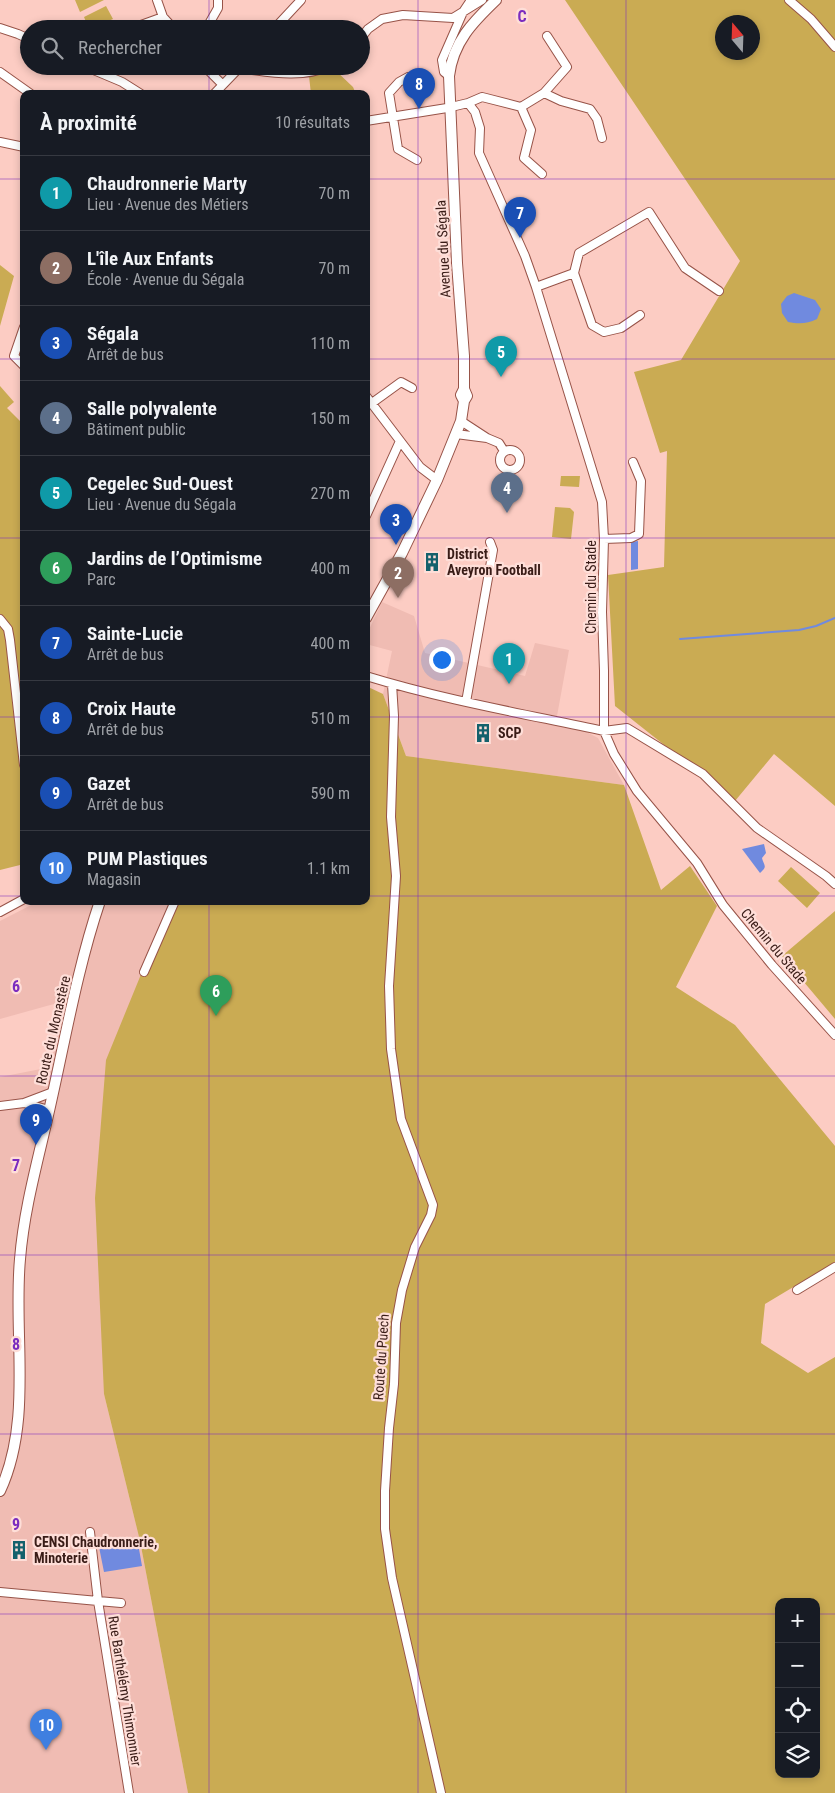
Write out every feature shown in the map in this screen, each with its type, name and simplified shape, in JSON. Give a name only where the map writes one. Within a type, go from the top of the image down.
[{"type":"street","points":[[157,0],[166,20]]},
{"type":"street","points":[[211,20],[218,8],[218,0]]},
{"type":"street","points":[[282,20],[301,0]]},
{"type":"street","points":[[449,76],[444,72],[442,60],[463,12],[471,0]]},
{"type":"street","points":[[370,28],[382,20],[404,15],[452,18],[482,0]]},
{"type":"street","points":[[450,107],[450,64],[457,45],[496,0]]},
{"type":"street","points":[[789,0],[811,19],[835,47]]},
{"type":"street","points":[[155,20],[163,17]]},
{"type":"street","points":[[0,28],[20,36]]},
{"type":"street","points":[[370,120],[450,107],[468,103],[482,97],[521,107],[544,93],[567,67],[546,36]]},
{"type":"street","points":[[0,72],[25,90]]},
{"type":"street","points":[[105,75],[135,90]]},
{"type":"street","points":[[213,75],[222,84]]},
{"type":"street","points":[[217,90],[232,75]]},
{"type":"street","points":[[408,77],[399,82],[389,93],[398,150],[417,160]]},
{"type":"street","points":[[544,93],[561,101],[590,109],[597,119],[602,138]]},
{"type":"street","name":"Chemin du Stade","points":[[468,103],[476,112],[480,128],[480,153],[525,256],[536,287],[602,502],[604,539],[602,612],[604,731],[614,754],[637,792],[697,863],[723,906],[772,965],[835,1035]]},
{"type":"street","name":"Avenue du Ségala","points":[[370,611],[402,553],[437,480],[461,421],[464,401],[461,395],[464,389],[464,356],[457,263],[450,107]]},
{"type":"street","points":[[521,107],[531,130],[524,158],[542,174]]},
{"type":"street","points":[[0,142],[20,146]]},
{"type":"street","points":[[640,315],[621,328],[604,332],[592,325],[574,273],[579,253],[649,212],[685,268],[719,291]]},
{"type":"street","points":[[536,287],[574,273]]},
{"type":"street","points":[[20,339],[14,356],[20,362]]},
{"type":"street","points":[[372,403],[401,382],[412,388]]},
{"type":"street","points":[[370,401],[420,467],[437,480]]},
{"type":"street","points":[[461,421],[487,438],[499,443],[504,452]]},
{"type":"street","points":[[456,434],[487,438]]},
{"type":"street","points":[[370,507],[400,441]]},
{"type":"street","points":[[604,539],[631,538],[639,534],[640,481],[633,462]]},
{"type":"street","points":[[466,702],[493,550],[490,542]]},
{"type":"street","points":[[0,619],[8,629],[10,640],[20,729]]},
{"type":"street","points":[[370,677],[466,702],[604,731],[627,728],[703,774],[757,828],[835,884]]},
{"type":"street","name":"Route du Puech","points":[[392,684],[394,716],[391,817],[396,876],[389,986],[391,1049],[401,1119],[433,1205],[431,1216],[415,1247],[402,1290],[396,1323],[394,1384],[385,1491],[386,1529],[392,1578],[441,1793]]},
{"type":"street","points":[[0,912],[20,901]]},
{"type":"street","name":"Route du Monastère","points":[[0,1491],[11,1462],[18,1418],[18,1299],[22,1243],[28,1204],[84,956],[99,905]]},
{"type":"street","points":[[144,972],[173,905]]},
{"type":"street","points":[[0,1106],[24,1103],[53,1092]]},
{"type":"street","points":[[24,1103],[49,1110]]},
{"type":"street","points":[[797,1290],[835,1267]]},
{"type":"street","points":[[90,1532],[98,1600],[121,1603]]},
{"type":"street","name":"Rue Barthélémy Thimonnier","points":[[0,1592],[98,1600],[129,1793]]},
{"type":"shaded area","points":[[75,0],[104,0],[80,12]]},
{"type":"shaded area","points":[[565,0],[835,0],[835,806],[774,754],[735,801],[615,706],[608,575],[664,567],[667,451],[660,453],[634,372],[681,360],[740,261]]},
{"type":"shaded area","points":[[106,6],[113,19],[85,20],[84,17]]},
{"type":"shaded area","points":[[340,75],[354,90],[311,90],[309,76]]},
{"type":"shaded area","points":[[0,265],[14,276],[0,326]]},
{"type":"shaded area","points":[[0,386],[14,402],[7,408],[20,421],[20,865],[0,870]]},
{"type":"shaded area","points":[[561,476],[580,476],[579,487],[560,486]]},
{"type":"shaded area","points":[[555,507],[570,508],[574,512],[571,539],[552,537]]},
{"type":"shaded area","points":[[382,602],[414,616],[425,653],[525,676],[535,643],[569,650],[557,716],[598,738],[624,785],[406,756],[383,694],[392,651],[370,645],[370,628]]},
{"type":"shaded area","points":[[370,688],[383,694],[406,756],[624,785],[661,890],[690,866],[717,906],[676,987],[735,1025],[835,1146],[835,1262],[765,1304],[761,1343],[808,1373],[835,1357],[835,1793],[188,1793],[140,1541],[104,1394],[95,1198],[106,1060],[169,905],[370,905]]},
{"type":"shaded area","points":[[791,867],[820,893],[807,908],[778,881]]},
{"type":"shaded area","points":[[31,905],[170,905],[104,1394],[140,1541],[188,1793],[0,1793],[0,1077],[51,1067],[61,1002],[0,1019],[0,921]]},
{"type":"shaded area","points":[[835,911],[835,1019],[782,956]]},
{"type":"water","points":[[794,293],[815,300],[821,309],[817,319],[803,323],[788,322],[782,313],[781,304],[787,296]]},
{"type":"water","points":[[638,541],[638,569],[631,570],[631,542]]},
{"type":"water","points":[[764,844],[766,853],[762,858],[765,867],[760,873],[742,849]]},
{"type":"water","points":[[102,1544],[139,1549],[142,1566],[104,1572],[99,1547]]},
{"type":"waterway","points":[[680,639],[799,630],[816,626],[835,618]]},
{"type":"place","name":"Croix Haute","points":[[419,109]]},
{"type":"place","name":"Sainte-Lucie","points":[[520,238]]},
{"type":"place","name":"Cegelec Sud-Ouest","points":[[501,377]]},
{"type":"place","name":"Salle polyvalente","points":[[507,513]]},
{"type":"place","name":"Ségala","points":[[396,545]]},
{"type":"place","name":"District Aveyron Football","points":[[432,562]]},
{"type":"place","name":"L'île Aux Enfants","points":[[398,598]]},
{"type":"place","name":"Chaudronnerie Marty","points":[[509,684]]},
{"type":"place","name":"SCP","points":[[483,733]]},
{"type":"place","name":"Jardins de l’Optimisme","points":[[216,1016]]},
{"type":"place","name":"Gazet","points":[[36,1145]]},
{"type":"place","name":"CENSI Chaudronnerie, Minoterie","points":[[19,1550]]},
{"type":"place","name":"PUM Plastiques","points":[[46,1750]]}]
